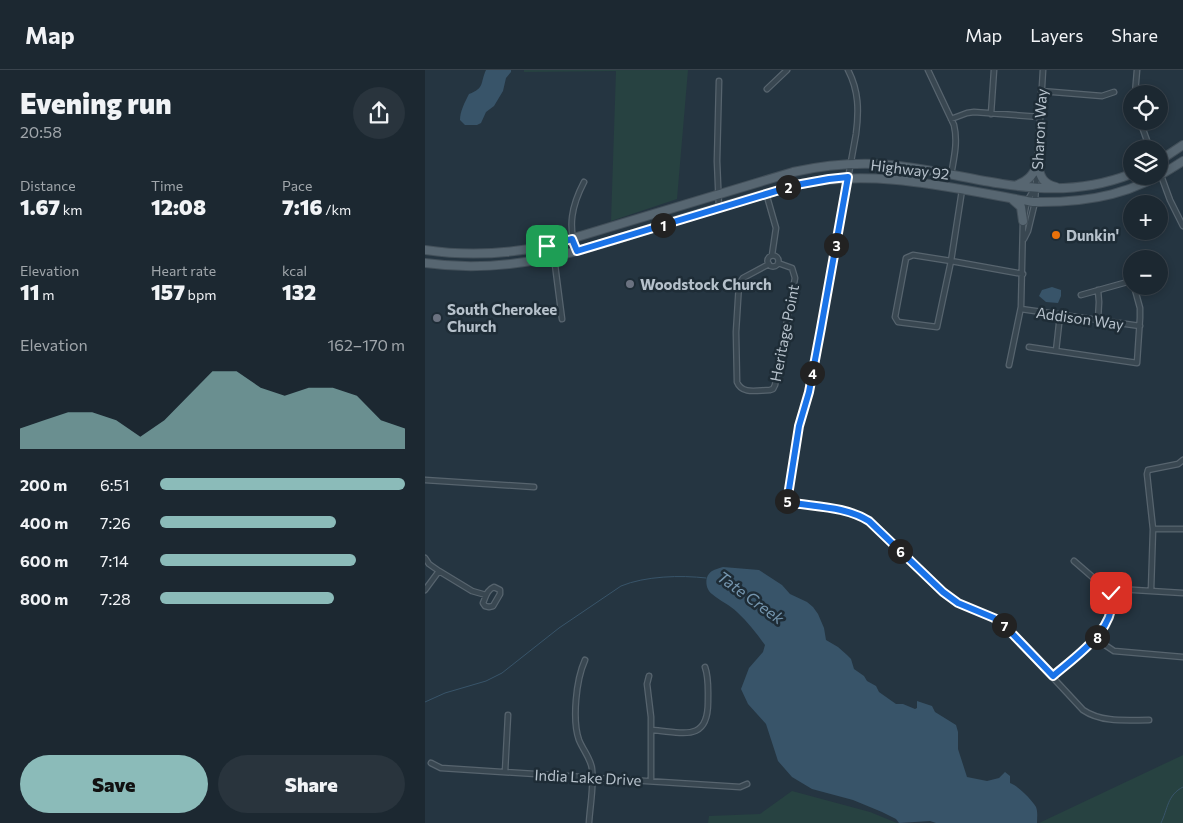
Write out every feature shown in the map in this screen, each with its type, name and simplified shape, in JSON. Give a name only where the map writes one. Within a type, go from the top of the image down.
[{"type":"main road","points":[[1168,155],[1183,145]]},
{"type":"main road","name":"Highway 92","points":[[1168,168],[1183,160]]},
{"type":"main road","name":"Highway 92","points":[[425,250],[461,253],[509,252],[539,248],[793,172],[827,166],[850,164],[892,165],[1013,186],[1063,189],[1093,185],[1123,176]]},
{"type":"main road","points":[[1013,186],[1027,181],[1033,176],[1038,165]]},
{"type":"main road","points":[[1038,165],[1043,180],[1049,185],[1063,189]]},
{"type":"main road","name":"Highway 92","points":[[425,263],[483,266],[533,262],[577,251],[811,181],[848,177],[891,178],[1031,202],[1077,201],[1096,198],[1138,185]]},
{"type":"main road","points":[[1011,199],[1021,207],[1023,221]]},
{"type":"street","points":[[767,89],[787,70]]},
{"type":"street","points":[[848,70],[853,80],[858,106],[856,134],[809,392],[799,426],[787,502],[843,510],[857,514],[869,521],[943,592],[958,603],[994,618],[1003,624],[1053,676],[1082,710],[1095,717],[1149,720]]},
{"type":"street","points":[[928,70],[956,134],[951,175]]},
{"type":"street","points":[[991,114],[995,70]]},
{"type":"street","name":"Sharon Way","points":[[1035,188],[1043,70]]},
{"type":"street","points":[[1136,85],[1137,70]]},
{"type":"street","points":[[719,81],[719,208]]},
{"type":"street","points":[[1041,91],[1102,96],[1113,92]]},
{"type":"street","points":[[951,119],[967,113],[1040,117]]},
{"type":"street","points":[[577,251],[572,239],[572,216],[576,197],[584,182]]},
{"type":"street","points":[[1164,185],[1183,226]]},
{"type":"street","points":[[1009,365],[1021,309],[1023,221],[1035,188]]},
{"type":"street","points":[[962,190],[951,261],[937,327],[898,322],[895,317],[906,258],[913,255],[951,261],[1023,274]]},
{"type":"street","points":[[766,193],[776,228],[772,256],[767,260],[773,266],[777,263],[777,258],[772,256]]},
{"type":"street","points":[[1024,240],[1028,231],[1031,202]]},
{"type":"street","points":[[554,257],[562,319]]},
{"type":"street","name":"Heritage Point","points":[[769,264],[742,279],[739,284],[736,332],[737,382],[739,387],[745,390],[770,390],[775,385],[795,278],[792,268],[777,263]]},
{"type":"street","points":[[1081,295],[1123,284]]},
{"type":"street","points":[[1098,290],[1098,320]]},
{"type":"street","points":[[1029,347],[1137,363],[1140,308],[1136,295]]},
{"type":"street","name":"Addison Way","points":[[1021,309],[1140,326]]},
{"type":"street","points":[[1055,351],[1060,315]]},
{"type":"street","points":[[1151,590],[1153,529],[1146,480],[1148,470],[1178,464],[1183,460]]},
{"type":"street","points":[[425,480],[534,487]]},
{"type":"street","points":[[1153,529],[1183,529]]},
{"type":"street","points":[[425,558],[429,564],[439,571],[472,590],[486,595]]},
{"type":"street","points":[[1074,561],[1112,594]]},
{"type":"street","points":[[425,590],[439,571]]},
{"type":"street","points":[[494,587],[500,590],[500,594],[493,606],[485,606],[483,603],[486,595],[490,588],[494,587]]},
{"type":"street","points":[[1053,676],[1096,639],[1111,612],[1112,594],[1118,589],[1183,593]]},
{"type":"street","points":[[1096,639],[1107,648],[1124,653],[1183,657]]},
{"type":"street","points":[[585,660],[579,678],[576,724],[580,743],[591,765],[589,823]]},
{"type":"street","points":[[652,730],[687,733],[696,732],[702,728],[707,720],[708,710],[708,679],[705,667]]},
{"type":"street","points":[[649,676],[647,684],[652,730],[651,780]]},
{"type":"street","points":[[505,772],[508,715]]},
{"type":"street","name":"India Lake Drive","points":[[431,762],[441,768],[739,786],[747,784]]},
{"type":"green space","points":[[524,70],[688,70],[677,199],[611,221],[616,71],[524,72]]},
{"type":"green space","points":[[1183,755],[1183,823],[1039,823]]},
{"type":"green space","points":[[792,791],[870,812],[897,823],[708,823],[709,816],[760,814]]},
{"type":"water","points":[[486,70],[511,70],[511,72],[506,78],[503,91],[494,106],[486,112],[481,123],[465,125],[460,120],[463,107],[469,94],[480,87]]},
{"type":"water","points":[[1052,287],[1061,290],[1058,303],[1046,302],[1039,296],[1042,290]]},
{"type":"water","points":[[723,567],[759,570],[782,585],[790,594],[807,602],[818,614],[824,628],[826,640],[838,647],[851,659],[854,669],[864,676],[867,681],[876,686],[879,692],[896,704],[903,704],[915,709],[917,708],[917,701],[932,706],[935,712],[956,725],[958,749],[967,777],[987,781],[999,778],[1005,772],[1010,776],[1010,783],[1024,793],[1036,807],[1037,823],[936,823],[930,821],[899,823],[896,819],[882,812],[853,800],[812,789],[792,777],[778,761],[766,724],[748,704],[741,689],[749,668],[763,652],[765,645],[741,616],[712,594],[707,586],[709,573]]},
{"type":"waterway","name":"Tate Creek","points":[[425,702],[445,693],[486,681],[502,673],[559,628],[621,586],[641,580],[663,577],[706,578]]},
{"type":"waterway","name":"Tate Creek","points":[[1161,823],[1171,798],[1183,787]]},
{"type":"place","name":"Dunkin'","points":[[1056,235]]},
{"type":"place","name":"Woodstock Church","points":[[630,284]]},
{"type":"place","name":"South Cherokee Church","points":[[437,318]]},
{"type":"route","points":[[547,246],[572,239],[577,251],[766,193],[811,181],[848,177],[809,392],[799,426],[787,502],[843,510],[857,514],[869,521],[943,592],[958,603],[994,618],[1003,624],[1053,676],[1096,639],[1111,612],[1111,593]]}]
